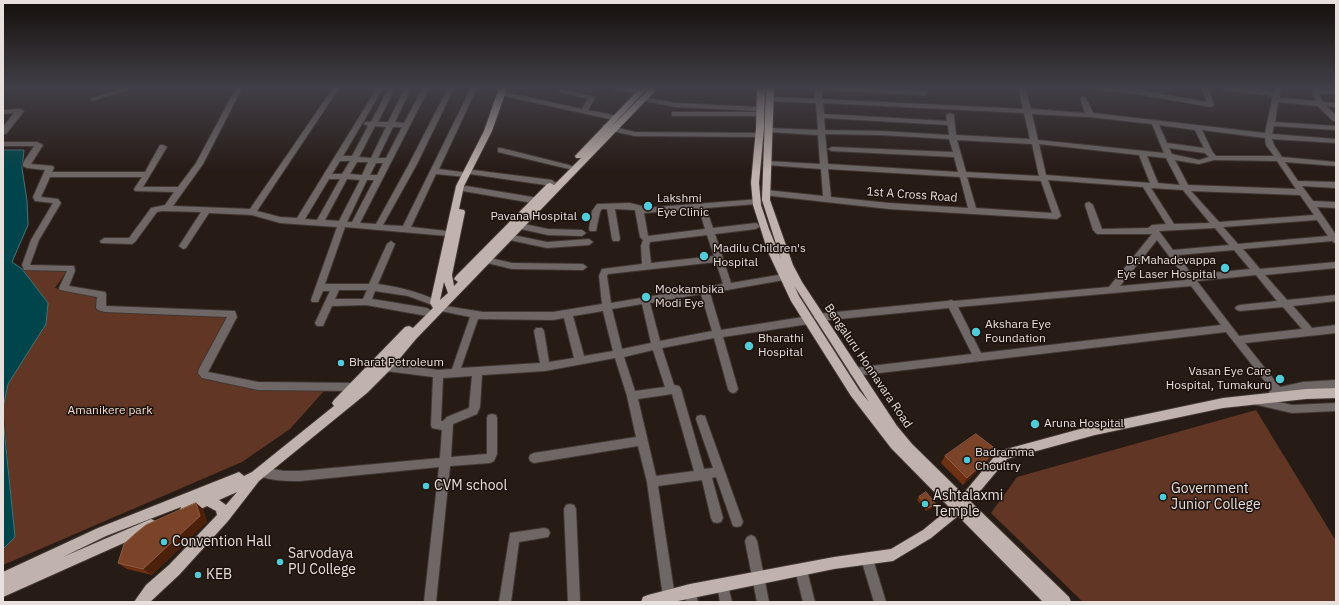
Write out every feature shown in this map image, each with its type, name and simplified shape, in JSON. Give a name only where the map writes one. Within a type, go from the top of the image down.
[{"type":"main road","points":[[452,291],[447,275],[460,186],[493,134],[497,116]]},
{"type":"main road","points":[[3,590],[207,500],[258,472],[363,390],[386,367],[437,306],[621,116]]},
{"type":"main road","name":"Bengaluru Honnavara Road","points":[[761,116],[767,163],[766,193],[768,208],[788,265],[814,318],[855,393],[895,444],[1064,602]]},
{"type":"main road","name":"Bengaluru Honnavara Road","points":[[766,116],[755,183],[757,201],[764,230],[784,277],[854,372],[892,430],[1052,602]]},
{"type":"main road","points":[[452,291],[486,260],[519,226],[552,184],[610,128],[614,118]]},
{"type":"main road","points":[[437,306],[438,286],[466,189],[469,173]]},
{"type":"main road","points":[[142,602],[224,517],[258,472],[334,407],[427,312],[437,306]]},
{"type":"main road","points":[[648,602],[669,596],[691,596],[723,585],[834,563],[893,555],[927,534],[961,505],[1003,455],[1080,434],[1223,403],[1252,400],[1281,394],[1336,393]]},
{"type":"main road","points":[[3,578],[102,532],[258,472]]},
{"type":"main road","points":[[207,500],[221,507],[224,517]]},
{"type":"street","points":[[3,132],[16,116]]},
{"type":"street","points":[[167,208],[201,161],[224,116]]},
{"type":"street","points":[[252,212],[317,116]]},
{"type":"street","points":[[298,222],[362,116]]},
{"type":"street","points":[[319,223],[377,116]]},
{"type":"street","points":[[315,300],[342,224],[394,116]]},
{"type":"street","points":[[355,225],[412,116]]},
{"type":"street","points":[[378,227],[413,164],[437,116]]},
{"type":"street","points":[[406,229],[460,116]]},
{"type":"street","points":[[605,116],[614,118]]},
{"type":"street","points":[[820,116],[827,200]]},
{"type":"street","points":[[830,116],[950,119],[973,211]]},
{"type":"street","points":[[1029,116],[1043,178]]},
{"type":"street","points":[[1099,116],[1198,129],[1336,141]]},
{"type":"street","points":[[1171,253],[1335,240],[1332,228],[1320,217],[1270,145],[1268,136],[1273,116]]},
{"type":"street","points":[[358,123],[407,125]]},
{"type":"street","points":[[1155,124],[1169,156],[1186,188],[1310,332]]},
{"type":"street","points":[[1272,124],[1336,128]]},
{"type":"street","points":[[610,128],[635,134],[764,132],[881,133],[954,139],[1035,142],[1142,152],[1199,162],[1212,155]]},
{"type":"street","points":[[1198,129],[1212,155]]},
{"type":"street","points":[[3,144],[39,145],[27,163],[27,166],[50,168],[37,196],[38,199],[55,201],[57,203],[35,240],[26,265],[27,268],[71,268],[63,288],[102,294],[100,305],[101,308],[104,309],[232,314],[232,317],[204,370],[203,373],[205,375],[258,386],[354,387]]},
{"type":"street","points":[[1164,145],[1212,155],[1263,160],[1280,159],[1336,164]]},
{"type":"street","points":[[162,147],[138,190],[180,190]]},
{"type":"street","points":[[832,149],[958,155]]},
{"type":"street","points":[[501,150],[568,167]]},
{"type":"street","points":[[1142,152],[1155,185]]},
{"type":"street","points":[[337,158],[389,160]]},
{"type":"street","points":[[767,163],[964,175],[1043,178],[1186,188],[1303,192]]},
{"type":"street","points":[[434,171],[469,173],[552,184]]},
{"type":"street","points":[[46,176],[146,174]]},
{"type":"street","points":[[326,176],[380,178]]},
{"type":"street","name":"1st A Cross Road","points":[[766,193],[889,206],[1057,216],[1043,178]]},
{"type":"street","points":[[1296,183],[1336,184]]},
{"type":"street","points":[[1145,185],[1172,227]]},
{"type":"street","points":[[466,189],[539,200]]},
{"type":"street","points":[[354,201],[367,202]]},
{"type":"street","points":[[640,211],[702,207],[757,201]]},
{"type":"street","points":[[1311,204],[1336,205]]},
{"type":"street","points":[[1089,205],[1097,230],[1100,232],[1156,232]]},
{"type":"street","points":[[593,229],[596,211],[600,206],[636,206],[640,211],[644,237],[647,239]]},
{"type":"street","points":[[611,207],[616,239]]},
{"type":"street","points":[[702,207],[728,287]]},
{"type":"street","points":[[104,241],[129,242],[154,210],[162,208],[252,212],[280,220],[406,229],[452,235]]},
{"type":"street","points":[[182,246],[207,210]]},
{"type":"street","points":[[1320,217],[1218,225],[1152,228],[1237,340],[1281,394],[1303,386],[1336,384]]},
{"type":"street","points":[[519,226],[548,232],[582,233]]},
{"type":"street","points":[[647,239],[756,226]]},
{"type":"street","points":[[1112,290],[1156,232]]},
{"type":"street","points":[[508,237],[547,245],[589,242]]},
{"type":"street","points":[[647,239],[645,246],[647,266]]},
{"type":"street","points":[[366,302],[392,244]]},
{"type":"street","points":[[669,596],[652,482],[632,396],[618,354],[607,307],[603,276],[605,271],[718,258]]},
{"type":"street","points":[[486,260],[512,266],[583,267]]},
{"type":"street","points":[[386,367],[438,374],[544,367],[618,354],[656,345],[814,318],[950,303],[1112,290],[1257,272],[1336,265]]},
{"type":"street","points":[[319,288],[373,288],[420,296],[437,306],[476,315],[538,316],[568,314],[784,277]]},
{"type":"street","points":[[320,323],[336,287]]},
{"type":"street","points":[[705,291],[733,389]]},
{"type":"street","points":[[1240,308],[1336,298]]},
{"type":"street","points":[[644,300],[656,345],[671,390]]},
{"type":"street","points":[[329,303],[366,302],[427,312]]},
{"type":"street","points":[[950,303],[978,357]]},
{"type":"street","points":[[568,314],[580,361]]},
{"type":"street","points":[[455,373],[476,315]]},
{"type":"street","points":[[854,372],[1228,328]]},
{"type":"street","points":[[1237,340],[1336,329]]},
{"type":"street","points":[[539,330],[544,367]]},
{"type":"street","points":[[430,602],[448,426],[451,420],[473,411],[475,407],[477,371]]},
{"type":"street","points":[[438,374],[436,425],[448,426]]},
{"type":"street","points":[[632,396],[676,389],[716,518]]},
{"type":"street","points":[[1252,400],[1292,409],[1336,407]]},
{"type":"street","points":[[258,472],[284,476],[300,476],[490,458],[492,454],[492,418]]},
{"type":"street","points":[[702,419],[737,522]]},
{"type":"street","points":[[534,458],[643,441]]},
{"type":"street","points":[[652,482],[720,472]]},
{"type":"street","points":[[570,509],[574,602]]},
{"type":"street","points":[[505,602],[514,537],[544,533]]},
{"type":"street","points":[[751,541],[763,602]]},
{"type":"street","points":[[867,559],[880,602]]},
{"type":"street","points":[[801,570],[809,602]]},
{"type":"street","points":[[723,585],[726,602]]},
{"type":"green space","name":"Amanikere park","points":[[22,269],[67,271],[55,288],[98,298],[95,309],[235,312],[203,374],[228,384],[332,382],[290,429],[242,462],[3,565],[3,549],[15,537],[3,408],[8,384],[46,324],[48,303]]},
{"type":"green space","name":"Government Junior College","points":[[1256,410],[1336,541],[1336,602],[1083,602],[991,513],[1017,477]]},
{"type":"water","points":[[3,150],[24,150],[22,168],[27,201],[28,225],[12,262],[22,269],[48,303],[46,324],[8,384],[3,408]]},
{"type":"water","points":[[3,418],[15,537],[3,549]]},
{"type":"building","name":"Badramma Choultry","points":[[976,434],[997,450],[967,478],[945,456]]},
{"type":"building","points":[[926,492],[936,504],[928,508],[919,497]]},
{"type":"building","name":"Convention Hall","points":[[196,503],[200,516],[143,569],[118,563],[124,544],[146,525]]},
{"type":"place","name":"Lakshmi Eye Clinic","points":[[648,206]]},
{"type":"place","name":"Pavana Hospital","points":[[586,217]]},
{"type":"place","name":"Madilu Children's Hospital","points":[[704,256]]},
{"type":"place","name":"Dr.Mahadevappa Eye Laser Hospital","points":[[1225,268]]},
{"type":"place","name":"Mookambika Modi Eye","points":[[646,297]]},
{"type":"place","name":"Akshara Eye Foundation","points":[[976,332]]},
{"type":"place","name":"Bharathi Hospital","points":[[749,346]]},
{"type":"place","name":"Bharat Petroleum","points":[[341,363]]},
{"type":"place","name":"Vasan Eye Care Hospital, Tumakuru","points":[[1280,379]]},
{"type":"place","name":"Aruna Hospital","points":[[1035,424]]},
{"type":"place","name":"Badramma Choultry","points":[[967,460]]},
{"type":"place","name":"CVM school","points":[[426,486]]},
{"type":"place","name":"Government Junior College","points":[[1163,497]]},
{"type":"place","name":"Ashtalaxmi Temple","points":[[925,504]]},
{"type":"place","name":"Convention Hall","points":[[164,542]]},
{"type":"place","name":"Sarvodaya PU College","points":[[280,562]]},
{"type":"place","name":"KEB","points":[[198,575]]}]
